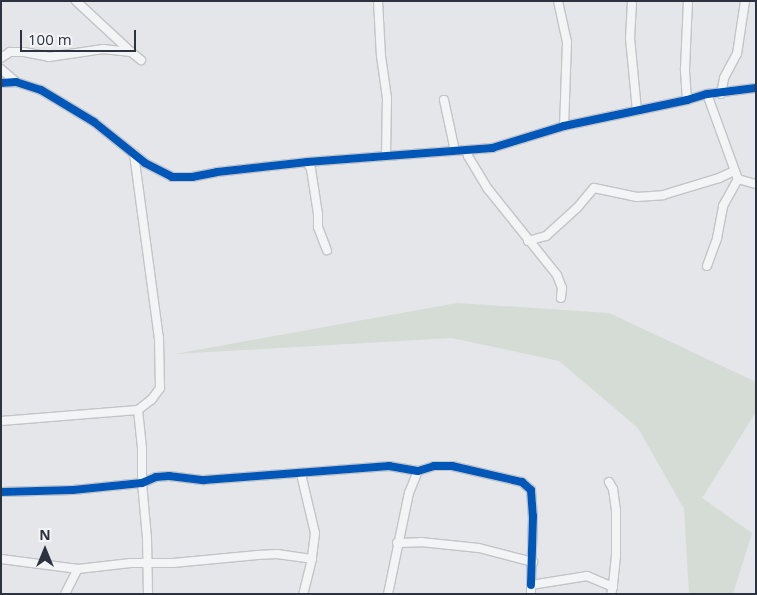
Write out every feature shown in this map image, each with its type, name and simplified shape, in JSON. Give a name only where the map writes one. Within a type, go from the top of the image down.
[{"type":"street","points":[[76,1],[141,60]]},
{"type":"street","points":[[378,1],[381,56],[387,98],[386,155]]},
{"type":"street","points":[[558,1],[567,42],[564,126]]},
{"type":"street","points":[[632,1],[630,38],[637,111]]},
{"type":"street","points":[[687,100],[685,69],[688,1]]},
{"type":"street","points":[[721,94],[724,78],[737,54],[744,1]]},
{"type":"street","points":[[1,58],[10,52],[24,52],[49,57],[103,49],[131,52]]},
{"type":"street","points":[[1,69],[16,82]]},
{"type":"street","points":[[1,83],[16,82],[41,90],[94,122],[145,163],[172,177],[192,177],[217,172],[307,162],[492,148],[564,126],[707,94],[721,94],[756,88]]},
{"type":"street","points":[[707,94],[738,179],[756,184]]},
{"type":"street","points":[[444,100],[455,151]]},
{"type":"street","points":[[468,150],[468,156],[488,189],[560,282],[561,298]]},
{"type":"street","points":[[1,421],[138,410],[152,399],[160,388],[159,338],[134,154]]},
{"type":"street","points":[[307,162],[311,169],[318,214],[318,227],[327,250]]},
{"type":"street","points":[[528,241],[546,236],[577,208],[594,188],[637,197],[663,195],[719,178],[734,171]]},
{"type":"street","points":[[707,266],[717,238],[723,206],[738,179]]},
{"type":"street","points":[[138,410],[142,448],[148,594]]},
{"type":"street","points":[[1,492],[73,490],[142,483],[169,476],[204,480],[389,466],[418,471],[434,466],[452,466],[522,482],[527,486],[532,495],[533,562],[530,594]]},
{"type":"street","points":[[388,594],[397,543],[409,493],[418,471]]},
{"type":"street","points":[[301,474],[314,524],[312,559],[303,594]]},
{"type":"street","points":[[531,585],[587,576],[612,590],[616,556],[616,510],[613,489],[609,482]]},
{"type":"street","points":[[397,543],[421,542],[480,548],[533,562]]},
{"type":"street","points":[[1,559],[78,569],[276,554],[312,559]]},
{"type":"street","points":[[66,594],[78,569]]},
{"type":"shaded area","points":[[457,303],[609,313],[756,382],[756,412],[702,498],[752,533],[733,594],[689,594],[684,509],[638,428],[559,361],[452,338],[175,354]]},
{"type":"cycle path","points":[[1,83],[16,82],[41,90],[94,122],[145,163],[172,177],[192,177],[217,172],[307,162],[492,148],[564,126],[707,94],[756,88]]},
{"type":"cycle path","points":[[1,492],[73,490],[142,483],[156,477],[169,476],[204,480],[389,466],[418,471],[434,466],[452,466],[522,482],[531,490],[533,516],[531,585]]}]
